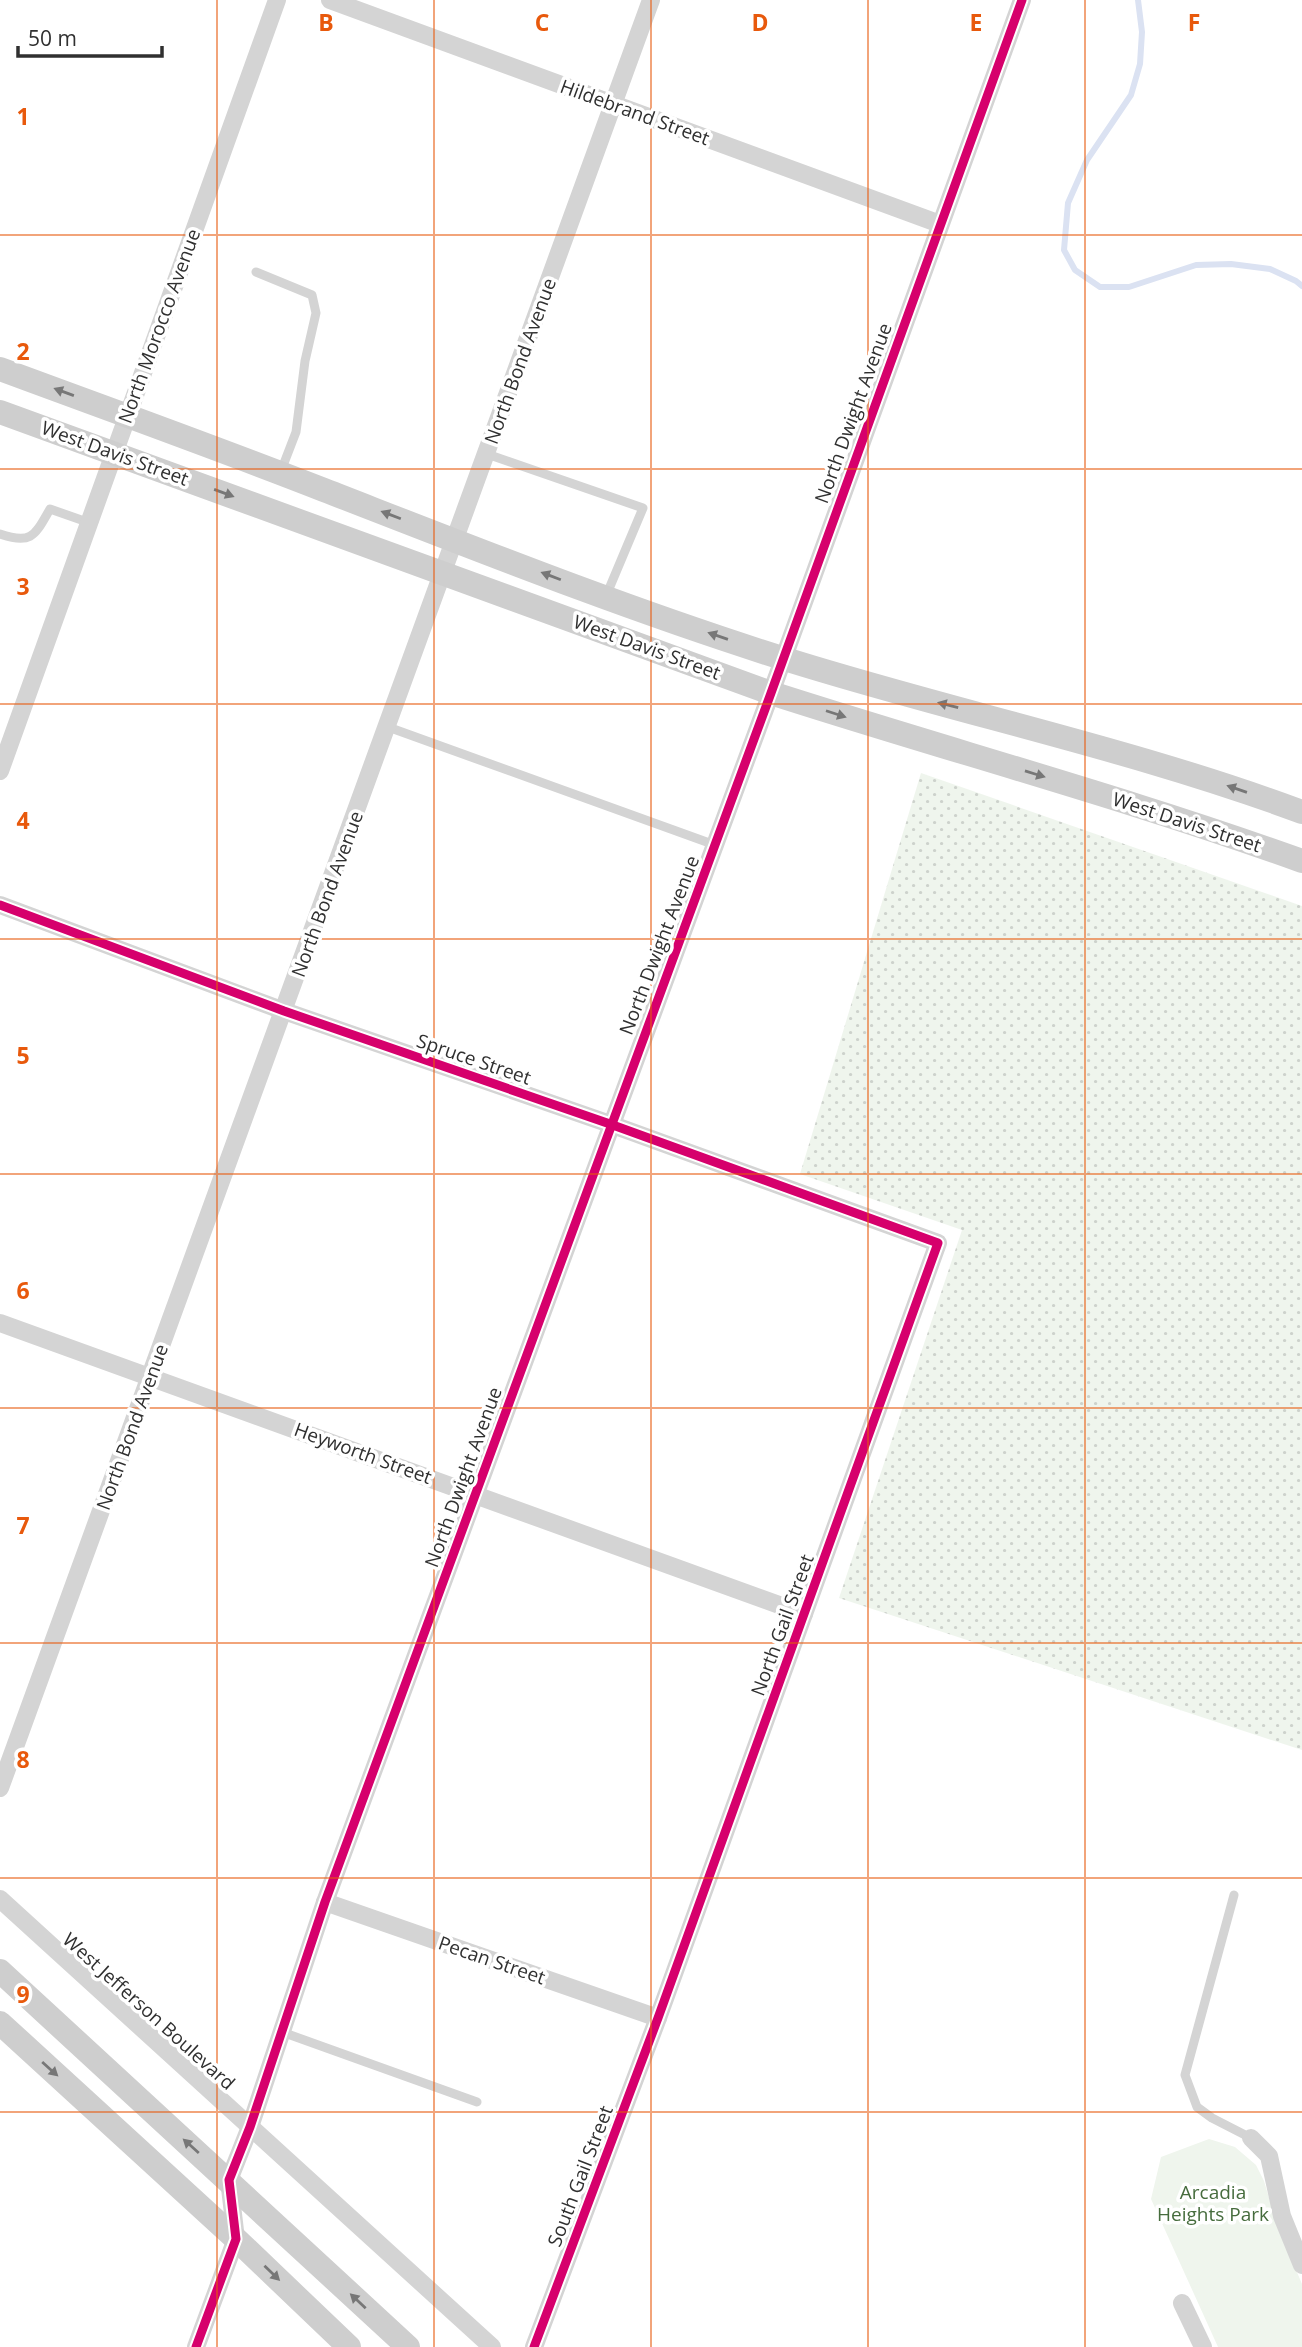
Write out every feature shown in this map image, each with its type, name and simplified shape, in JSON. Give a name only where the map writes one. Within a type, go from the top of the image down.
[{"type":"main road","name":"West Davis Street","points":[[0,369],[606,597],[782,658],[910,696],[1172,767],[1302,811]]},
{"type":"main road","name":"West Davis Street","points":[[0,412],[771,693],[1114,797],[1302,861]]},
{"type":"main road","points":[[0,1971],[408,2347]]},
{"type":"main road","points":[[0,2023],[236,2239],[349,2347]]},
{"type":"street","name":"North Morocco Avenue","points":[[0,771],[277,0]]},
{"type":"street","name":"Hildebrand Street","points":[[330,0],[940,224]]},
{"type":"street","name":"North Bond Avenue","points":[[0,1788],[651,0]]},
{"type":"street","name":"North Dwight Avenue","points":[[229,2180],[250,2127],[326,1902],[610,1124],[771,693],[1022,0]]},
{"type":"street","name":"Spruce Street","points":[[0,905],[284,1011],[610,1124],[938,1243]]},
{"type":"street","name":"North Gail Street","points":[[658,2018],[938,1243]]},
{"type":"street","name":"Heyworth Street","points":[[0,1323],[804,1614]]},
{"type":"street","name":"West Jefferson Boulevard","points":[[0,1899],[492,2347]]},
{"type":"street","name":"Pecan Street","points":[[326,1902],[658,2018]]},
{"type":"street","name":"South Gail Street","points":[[534,2347],[658,2018]]},
{"type":"street","points":[[1251,2138],[1269,2156],[1282,2217],[1302,2265]]},
{"type":"street","points":[[195,2347],[236,2239],[229,2180]]},
{"type":"street","points":[[1182,2303],[1203,2347]]},
{"type":"lane","points":[[256,272],[312,295],[316,313],[305,361],[296,432],[280,473]]},
{"type":"lane","points":[[487,454],[643,508],[606,597]]},
{"type":"lane","points":[[0,534],[23,540],[35,534],[50,509],[90,523]]},
{"type":"lane","points":[[388,727],[715,845]]},
{"type":"lane","points":[[1234,1895],[1185,2075],[1197,2107],[1251,2138]]},
{"type":"lane","points":[[282,2032],[477,2102]]},
{"type":"green space","points":[[921,773],[1302,906],[1302,1750],[839,1598],[962,1230],[800,1174]]},
{"type":"green space","name":"Arcadia Heights Park","points":[[1209,2139],[1235,2147],[1256,2165],[1264,2181],[1277,2225],[1302,2284],[1302,2347],[1218,2347],[1151,2199],[1161,2157]]},
{"type":"waterway","points":[[1138,0],[1142,32],[1140,64],[1131,95],[1087,160],[1068,203],[1064,250],[1075,270],[1100,287],[1129,287],[1196,265],[1231,264],[1270,269],[1302,286]]},
{"type":"cycle path","points":[[196,2347],[236,2239],[229,2180],[250,2127],[325,1902],[771,693],[1022,0]]},
{"type":"cycle path","points":[[0,905],[284,1011],[610,1124],[938,1243],[658,2018],[534,2347]]}]
